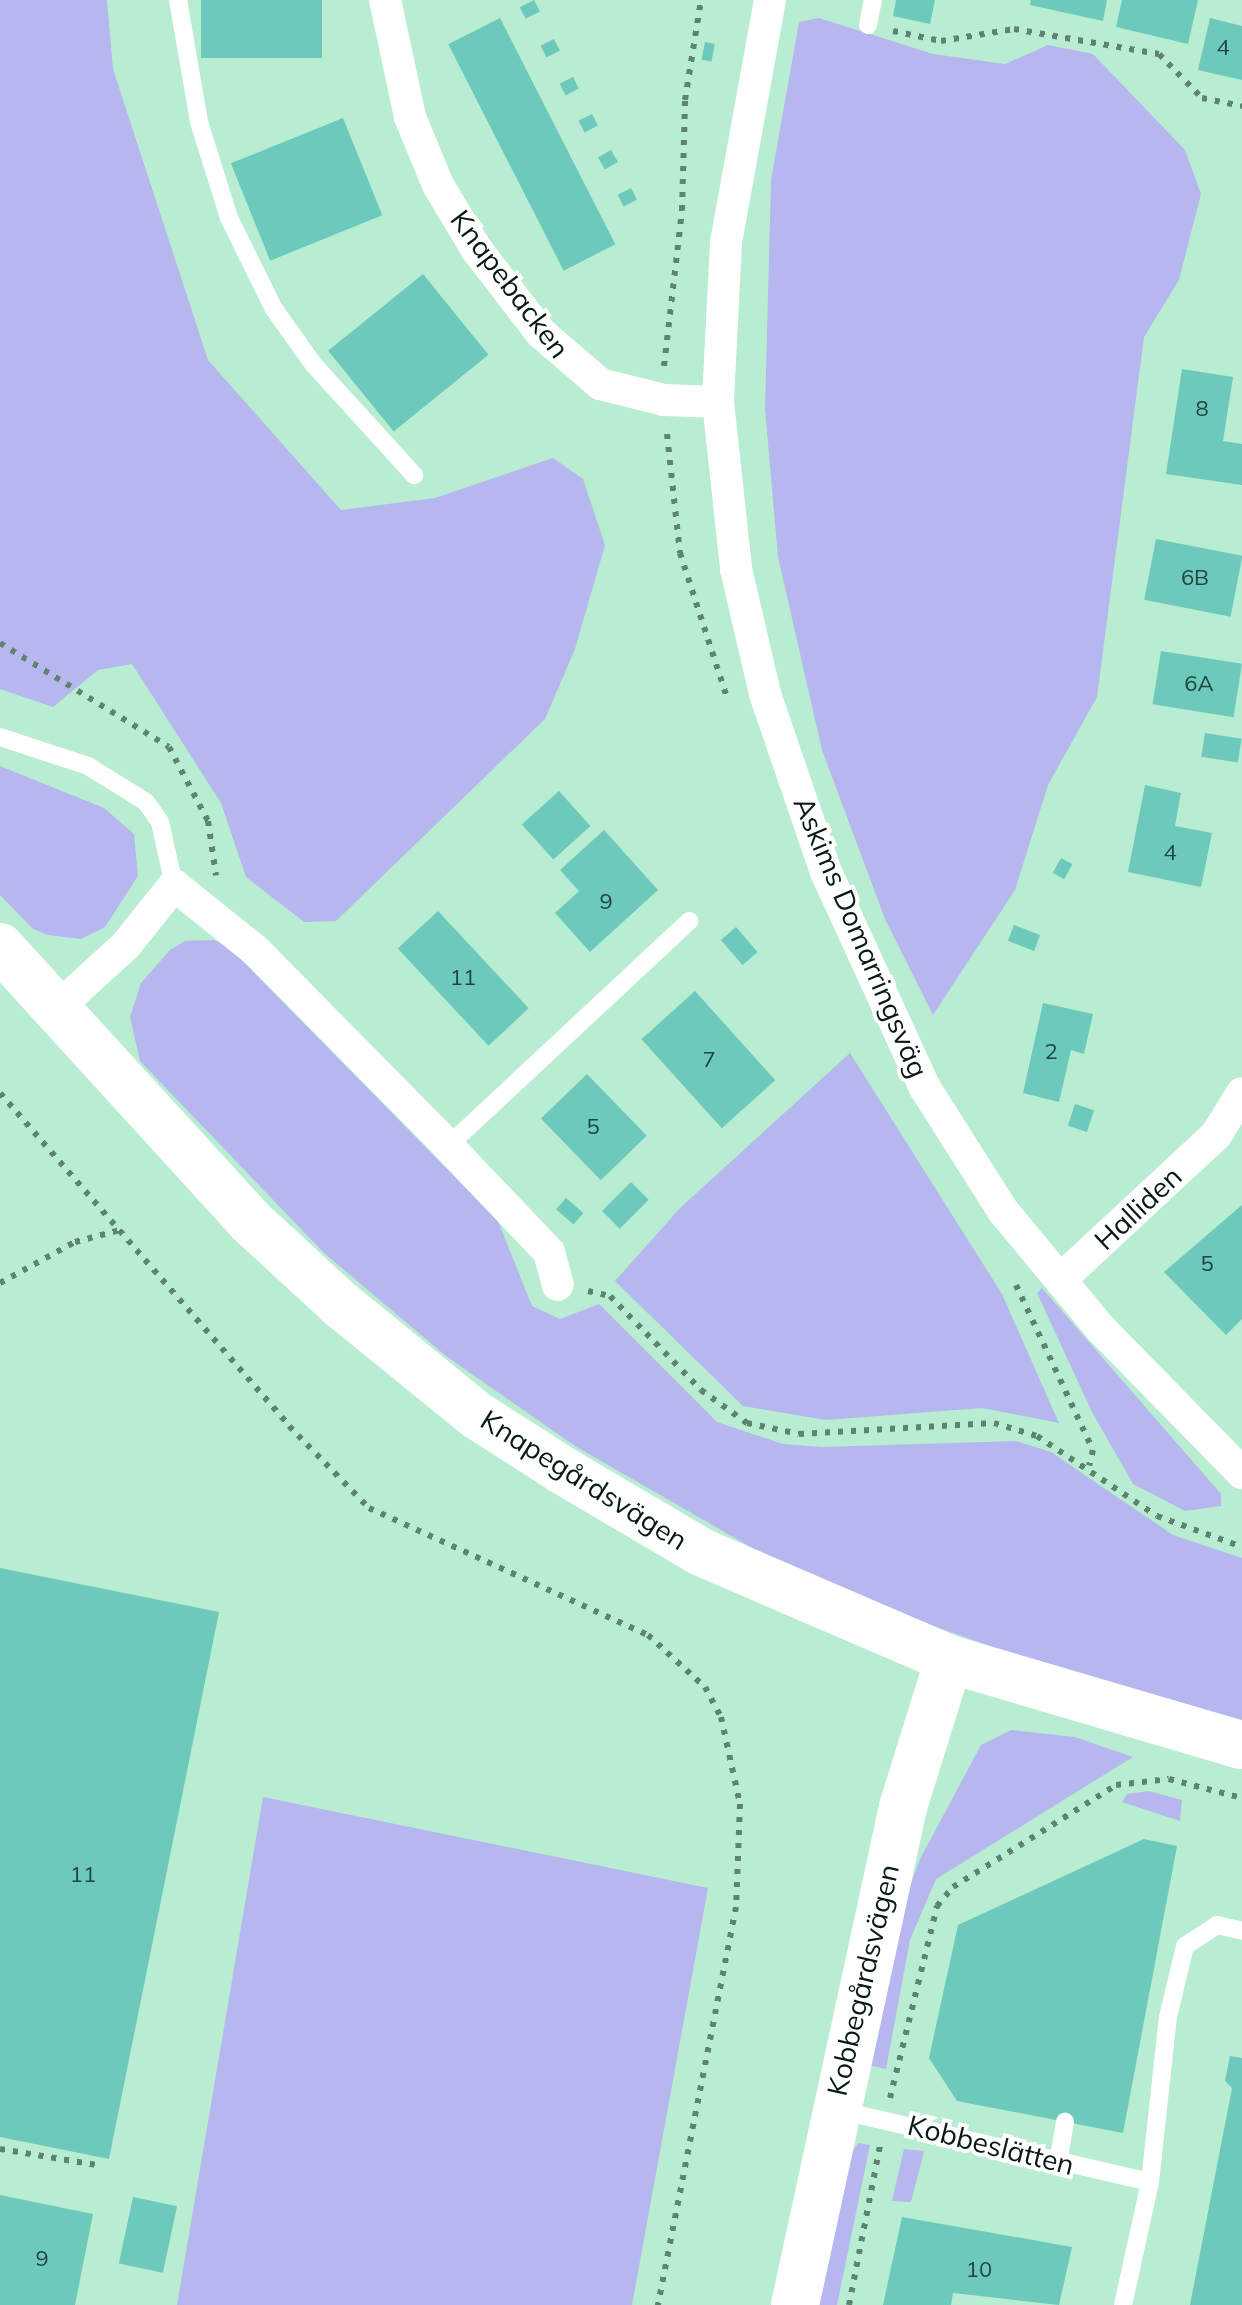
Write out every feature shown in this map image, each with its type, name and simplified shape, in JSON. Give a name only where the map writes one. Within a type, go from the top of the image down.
[{"type":"street","name":"Knapebacken","points":[[386,0],[410,117],[438,185],[477,250],[541,333],[600,384],[664,400],[718,402]]},
{"type":"street","name":"Askims Domarringsväg","points":[[770,0],[726,242],[718,402],[736,569],[766,694],[826,872],[925,1088],[1003,1211],[1060,1280],[1242,1472]]},
{"type":"street","points":[[56,1009],[126,945],[174,885],[203,902],[448,1146],[549,1252],[558,1286]]},
{"type":"street","name":"Knapegårdsvägen","points":[[0,946],[250,1221],[340,1304],[478,1416],[701,1552],[949,1659],[1242,1745]]},
{"type":"street","name":"Halliden","points":[[1060,1280],[1229,1142],[1242,1093]]},
{"type":"street","name":"Kobbegårdsvägen","points":[[795,2305],[833,2109],[903,1807],[949,1659]]},
{"type":"lane","points":[[178,0],[198,122],[229,218],[274,309],[314,365],[414,474]]},
{"type":"lane","points":[[868,25],[873,0]]},
{"type":"lane","points":[[0,736],[88,766],[146,802],[160,822],[174,885]]},
{"type":"lane","points":[[448,1146],[689,922]]},
{"type":"lane","points":[[1124,2305],[1150,2182],[1168,2017],[1185,1946],[1217,1925],[1242,1930]]},
{"type":"lane","name":"Kobbeslätten","points":[[833,2109],[1150,2182]]},
{"type":"lane","points":[[1058,2163],[1065,2122]]},
{"type":"path","points":[[868,25],[940,41],[1014,29],[1159,54],[1202,98],[1242,106]]},
{"type":"path","points":[[0,642],[168,747],[192,780],[208,821],[216,881],[203,902]]},
{"type":"path","points":[[0,1093],[369,1508],[648,1635],[686,1663],[721,1717],[740,1804],[736,1907],[658,2305]]},
{"type":"path","points":[[0,1282],[74,1242],[120,1230]]},
{"type":"path","points":[[558,1286],[610,1296],[701,1390],[748,1423],[799,1434],[994,1423],[1050,1443],[1158,1516],[1242,1547]]},
{"type":"path","points":[[849,2305],[885,2119],[937,1906],[953,1887],[1116,1785],[1169,1780],[1242,1798]]},
{"type":"path","points":[[0,2149],[97,2165]]},
{"type":"shaded area","points":[[0,0],[107,0],[113,69],[208,360],[341,510],[435,498],[553,458],[583,479],[605,545],[575,649],[545,719],[336,921],[304,922],[246,877],[221,803],[132,664],[98,670],[53,707],[0,689]]},
{"type":"shaded area","points":[[819,18],[933,54],[1005,64],[1048,45],[1093,54],[1185,150],[1201,194],[1179,280],[1144,337],[1097,697],[1048,785],[1015,890],[933,1015],[885,919],[822,750],[778,557],[765,409],[771,180],[799,22]]},
{"type":"shaded area","points":[[0,766],[104,808],[134,834],[138,876],[105,927],[81,939],[48,935],[33,929],[0,895]]},
{"type":"shaded area","points":[[214,940],[229,947],[498,1221],[532,1306],[560,1319],[599,1304],[717,1422],[783,1444],[822,1447],[1016,1441],[1051,1452],[1173,1535],[1242,1558],[1242,1720],[1030,1660],[905,1616],[761,1553],[575,1446],[446,1356],[324,1253],[140,1061],[130,1017],[141,983],[170,950],[185,941]]},
{"type":"shaded area","points":[[850,1053],[1002,1294],[1059,1423],[982,1408],[826,1420],[743,1406],[615,1281],[680,1208]]},
{"type":"shaded area","points":[[1042,1288],[1221,1494],[1221,1506],[1185,1511],[1133,1484],[1092,1412],[1037,1293]]},
{"type":"shaded area","points":[[1011,1730],[1075,1737],[1133,1757],[936,1879],[910,1940],[886,2069],[864,2064],[886,1951],[920,1859],[981,1745]]},
{"type":"shaded area","points":[[1148,1791],[1182,1800],[1180,1821],[1122,1802],[1127,1794]]},
{"type":"shaded area","points":[[263,1797],[708,1888],[632,2305],[177,2305]]},
{"type":"shaded area","points":[[858,2143],[870,2145],[837,2305],[816,2305],[844,2165]]},
{"type":"shaded area","points":[[904,2149],[924,2151],[911,2202],[892,2201]]},
{"type":"building","points":[[201,0],[322,0],[322,58],[201,58]]},
{"type":"building","points":[[534,0],[540,12],[526,19],[520,7]]},
{"type":"building","points":[[896,0],[935,0],[930,24],[893,16]]},
{"type":"building","points":[[1031,0],[1107,0],[1103,21],[1030,5]]},
{"type":"building","points":[[1122,0],[1198,0],[1188,44],[1116,27]]},
{"type":"building","points":[[500,18],[615,244],[564,271],[448,44]]},
{"type":"building","points":[[1210,18],[1242,26],[1242,80],[1198,70]]},
{"type":"building","points":[[554,39],[560,51],[547,57],[541,46]]},
{"type":"building","points":[[705,42],[715,44],[711,62],[702,60]]},
{"type":"building","points":[[573,77],[579,89],[566,95],[560,84]]},
{"type":"building","points":[[592,114],[598,126],[585,132],[579,121]]},
{"type":"building","points":[[343,118],[382,215],[270,261],[231,163]]},
{"type":"building","points":[[611,150],[618,162],[605,170],[598,158]]},
{"type":"building","points":[[631,188],[637,200],[624,206],[618,195]]},
{"type":"building","points":[[423,274],[488,355],[394,432],[328,351]]},
{"type":"building","points":[[1182,369],[1233,377],[1223,441],[1242,444],[1242,485],[1166,474]]},
{"type":"building","points":[[1156,539],[1242,556],[1231,617],[1144,600]]},
{"type":"building","points":[[1161,651],[1242,664],[1234,717],[1153,704]]},
{"type":"building","points":[[1205,733],[1242,739],[1238,762],[1201,757]]},
{"type":"building","points":[[1145,785],[1181,793],[1175,826],[1212,833],[1201,887],[1128,872]]},
{"type":"building","points":[[559,791],[590,826],[553,859],[522,824]]},
{"type":"building","points":[[604,830],[658,890],[590,952],[555,913],[579,891],[560,870]]},
{"type":"building","points":[[1061,858],[1072,864],[1064,879],[1053,873]]},
{"type":"building","points":[[438,911],[529,1008],[488,1046],[398,949]]},
{"type":"building","points":[[1014,925],[1040,935],[1034,951],[1008,941]]},
{"type":"building","points":[[736,927],[758,952],[743,965],[721,940]]},
{"type":"building","points":[[695,991],[775,1080],[722,1128],[641,1039]]},
{"type":"building","points":[[1043,1003],[1093,1014],[1084,1054],[1071,1050],[1059,1102],[1023,1093]]},
{"type":"building","points":[[587,1074],[647,1136],[601,1180],[541,1118]]},
{"type":"building","points":[[1075,1104],[1094,1110],[1087,1132],[1068,1126]]},
{"type":"building","points":[[631,1182],[649,1200],[620,1229],[602,1211]]},
{"type":"building","points":[[566,1198],[583,1213],[574,1224],[556,1209]]},
{"type":"building","points":[[1242,1205],[1242,1319],[1226,1335],[1164,1272]]},
{"type":"building","points":[[0,1568],[219,1612],[109,2159],[0,2137]]},
{"type":"building","points":[[1144,1839],[1177,1846],[1123,2133],[957,2101],[929,2058],[958,1925]]},
{"type":"building","points":[[1230,2056],[1242,2058],[1242,2305],[1190,2305],[1232,2088],[1225,2081]]},
{"type":"building","points":[[0,2195],[93,2214],[75,2305],[0,2305]]},
{"type":"building","points":[[133,2197],[177,2206],[163,2273],[119,2264]]},
{"type":"building","points":[[902,2217],[1072,2247],[1059,2305],[953,2293],[951,2305],[883,2305]]}]
